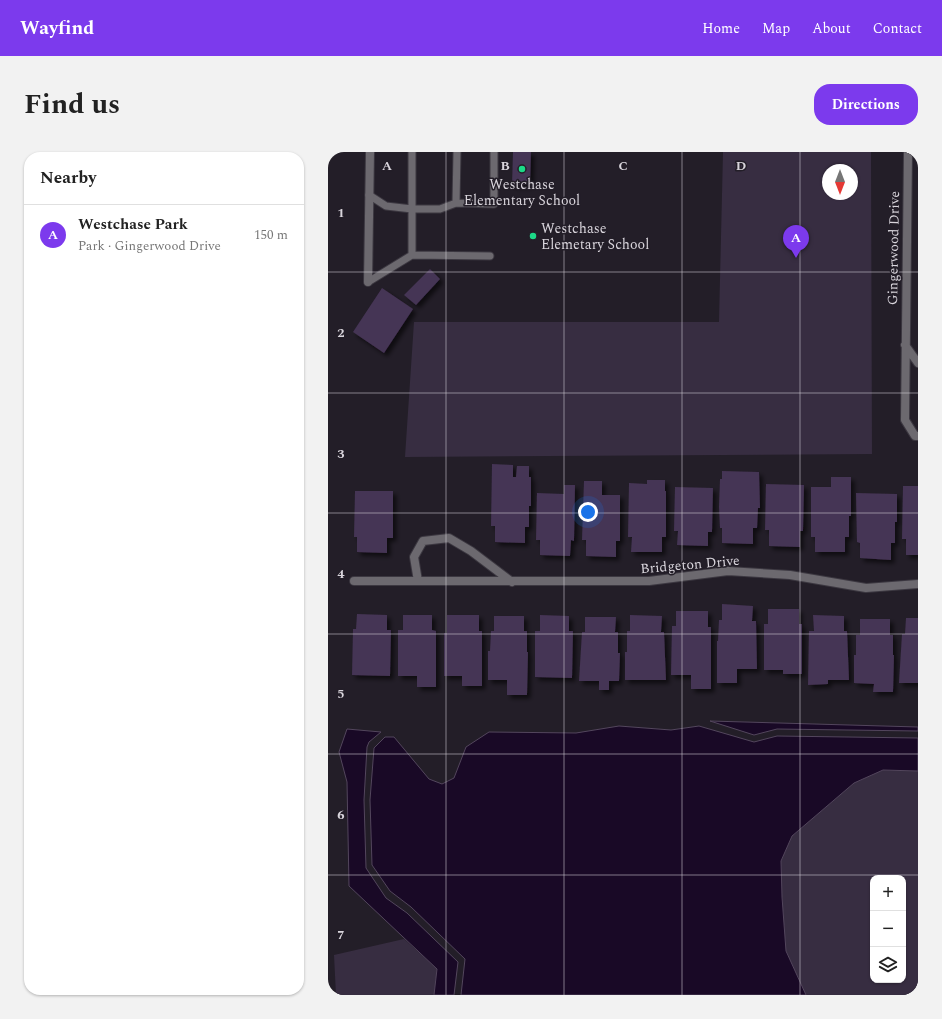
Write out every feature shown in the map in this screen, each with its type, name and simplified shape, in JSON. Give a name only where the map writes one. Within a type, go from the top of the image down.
[{"type":"street","points":[[368,282],[370,152]]},
{"type":"street","name":"Gingerwood Drive","points":[[908,152],[905,420],[915,436],[918,436]]},
{"type":"street","points":[[905,344],[918,363]]},
{"type":"street","points":[[418,581],[414,557],[423,541],[449,538],[471,551],[512,582]]},
{"type":"street","name":"Bridgeton Drive","points":[[354,581],[649,581],[728,571],[790,575],[866,588],[918,584]]},
{"type":"lane","points":[[412,152],[412,255]]},
{"type":"lane","points":[[456,203],[457,152]]},
{"type":"lane","points":[[369,195],[386,206],[412,209],[440,209],[456,203],[494,204],[494,152]]},
{"type":"lane","points":[[368,282],[412,255],[490,256]]},
{"type":"shaded area","points":[[723,152],[871,152],[872,454],[405,457],[414,322],[719,322]]},
{"type":"shaded area","points":[[710,721],[918,727],[918,731],[777,729],[754,735]]},
{"type":"shaded area","points":[[619,726],[671,730],[699,726],[754,742],[777,736],[918,738],[918,771],[883,770],[854,783],[792,836],[781,861],[786,951],[806,995],[461,995],[465,959],[411,907],[390,891],[372,865],[370,800],[374,748],[385,737],[394,737],[429,779],[442,784],[454,778],[466,747],[489,732],[576,733]]},
{"type":"shaded area","points":[[347,729],[381,732],[369,742],[367,747],[364,800],[366,868],[386,898],[407,913],[458,962],[454,995],[434,995],[437,969],[349,886],[347,782],[339,752]]},
{"type":"shaded area","points":[[883,770],[918,771],[918,995],[806,995],[786,951],[781,861],[792,836],[854,783]]},
{"type":"shaded area","points":[[404,939],[437,969],[434,995],[336,995],[334,955]]},
{"type":"building","name":"Westchase Elementary School","points":[[513,152],[531,152],[530,185],[512,185]]},
{"type":"building","points":[[430,269],[440,279],[416,305],[404,295]]},
{"type":"building","points":[[382,288],[413,309],[384,353],[353,332]]},
{"type":"building","points":[[492,464],[513,465],[513,477],[516,477],[517,466],[529,466],[529,477],[531,477],[531,506],[529,506],[529,527],[525,527],[525,543],[495,542],[495,526],[491,526]]},
{"type":"building","points":[[722,471],[759,472],[760,508],[758,508],[757,528],[753,528],[753,544],[722,543],[722,528],[720,528],[719,507],[720,479],[722,479]]},
{"type":"building","points":[[831,477],[851,477],[851,516],[849,516],[849,537],[845,537],[845,552],[815,552],[815,537],[811,537],[811,487],[831,487]]},
{"type":"building","points":[[647,480],[665,480],[666,537],[662,537],[662,552],[631,552],[632,537],[628,537],[629,483],[647,484]]},
{"type":"building","points":[[584,481],[602,481],[602,495],[620,495],[620,541],[616,541],[616,557],[586,556],[586,540],[582,540]]},
{"type":"building","points":[[766,484],[804,485],[803,531],[800,531],[800,547],[769,546],[769,530],[765,530]]},
{"type":"building","points":[[564,485],[575,485],[574,541],[571,540],[570,556],[540,555],[540,540],[536,540],[537,493],[564,494]]},
{"type":"building","points":[[903,486],[918,486],[918,555],[906,555],[906,539],[902,539]]},
{"type":"building","points":[[675,487],[713,488],[712,532],[708,532],[708,546],[677,545],[678,531],[674,531]]},
{"type":"building","points":[[355,491],[393,491],[393,538],[387,538],[387,553],[357,552],[357,537],[354,537]]},
{"type":"building","points":[[856,493],[897,494],[897,522],[895,522],[895,543],[891,543],[891,560],[860,558],[860,543],[857,542]]},
{"type":"building","points":[[722,604],[753,606],[752,621],[756,621],[757,669],[737,669],[737,683],[717,683],[717,641],[719,620],[722,620]]},
{"type":"building","points":[[768,609],[799,609],[799,624],[802,624],[802,674],[783,674],[783,670],[764,670],[764,624],[768,624]]},
{"type":"building","points":[[676,611],[708,611],[708,627],[711,627],[711,689],[691,689],[691,675],[671,675],[672,626],[676,626]]},
{"type":"building","points":[[357,614],[387,615],[387,630],[391,630],[390,676],[352,675],[353,629],[356,629]]},
{"type":"building","points":[[403,615],[432,615],[432,630],[436,631],[436,687],[417,687],[417,676],[398,676],[398,630],[403,630]]},
{"type":"building","points":[[447,615],[479,615],[479,631],[482,631],[482,686],[462,686],[462,676],[444,676],[444,633],[447,633]]},
{"type":"building","points":[[540,615],[569,616],[569,631],[573,631],[572,678],[535,677],[535,631],[540,631]]},
{"type":"building","points":[[630,615],[662,616],[661,632],[664,632],[666,680],[625,680],[625,652],[627,652],[627,631],[630,631]]},
{"type":"building","points":[[813,615],[844,616],[844,631],[847,631],[849,680],[828,680],[828,684],[808,685],[809,631],[814,631]]},
{"type":"building","points":[[494,616],[524,616],[524,631],[527,631],[528,652],[527,695],[507,695],[507,680],[488,680],[488,651],[490,651],[491,631],[494,631]]},
{"type":"building","points":[[585,617],[616,617],[615,632],[618,632],[618,653],[620,653],[619,681],[609,681],[609,690],[599,690],[599,681],[579,681],[582,632],[585,632]]},
{"type":"building","points":[[906,618],[918,618],[918,683],[899,683],[902,634],[905,634]]},
{"type":"building","points":[[860,619],[890,619],[890,635],[893,635],[894,655],[893,692],[873,692],[874,684],[854,683],[854,655],[856,655],[856,635],[860,635]]},
{"type":"place","name":"Westchase Elementary School","points":[[522,169]]},
{"type":"place","name":"Westchase Elemetary School","points":[[533,236]]},
{"type":"place","name":"Westchase Park","points":[[796,258]]}]
